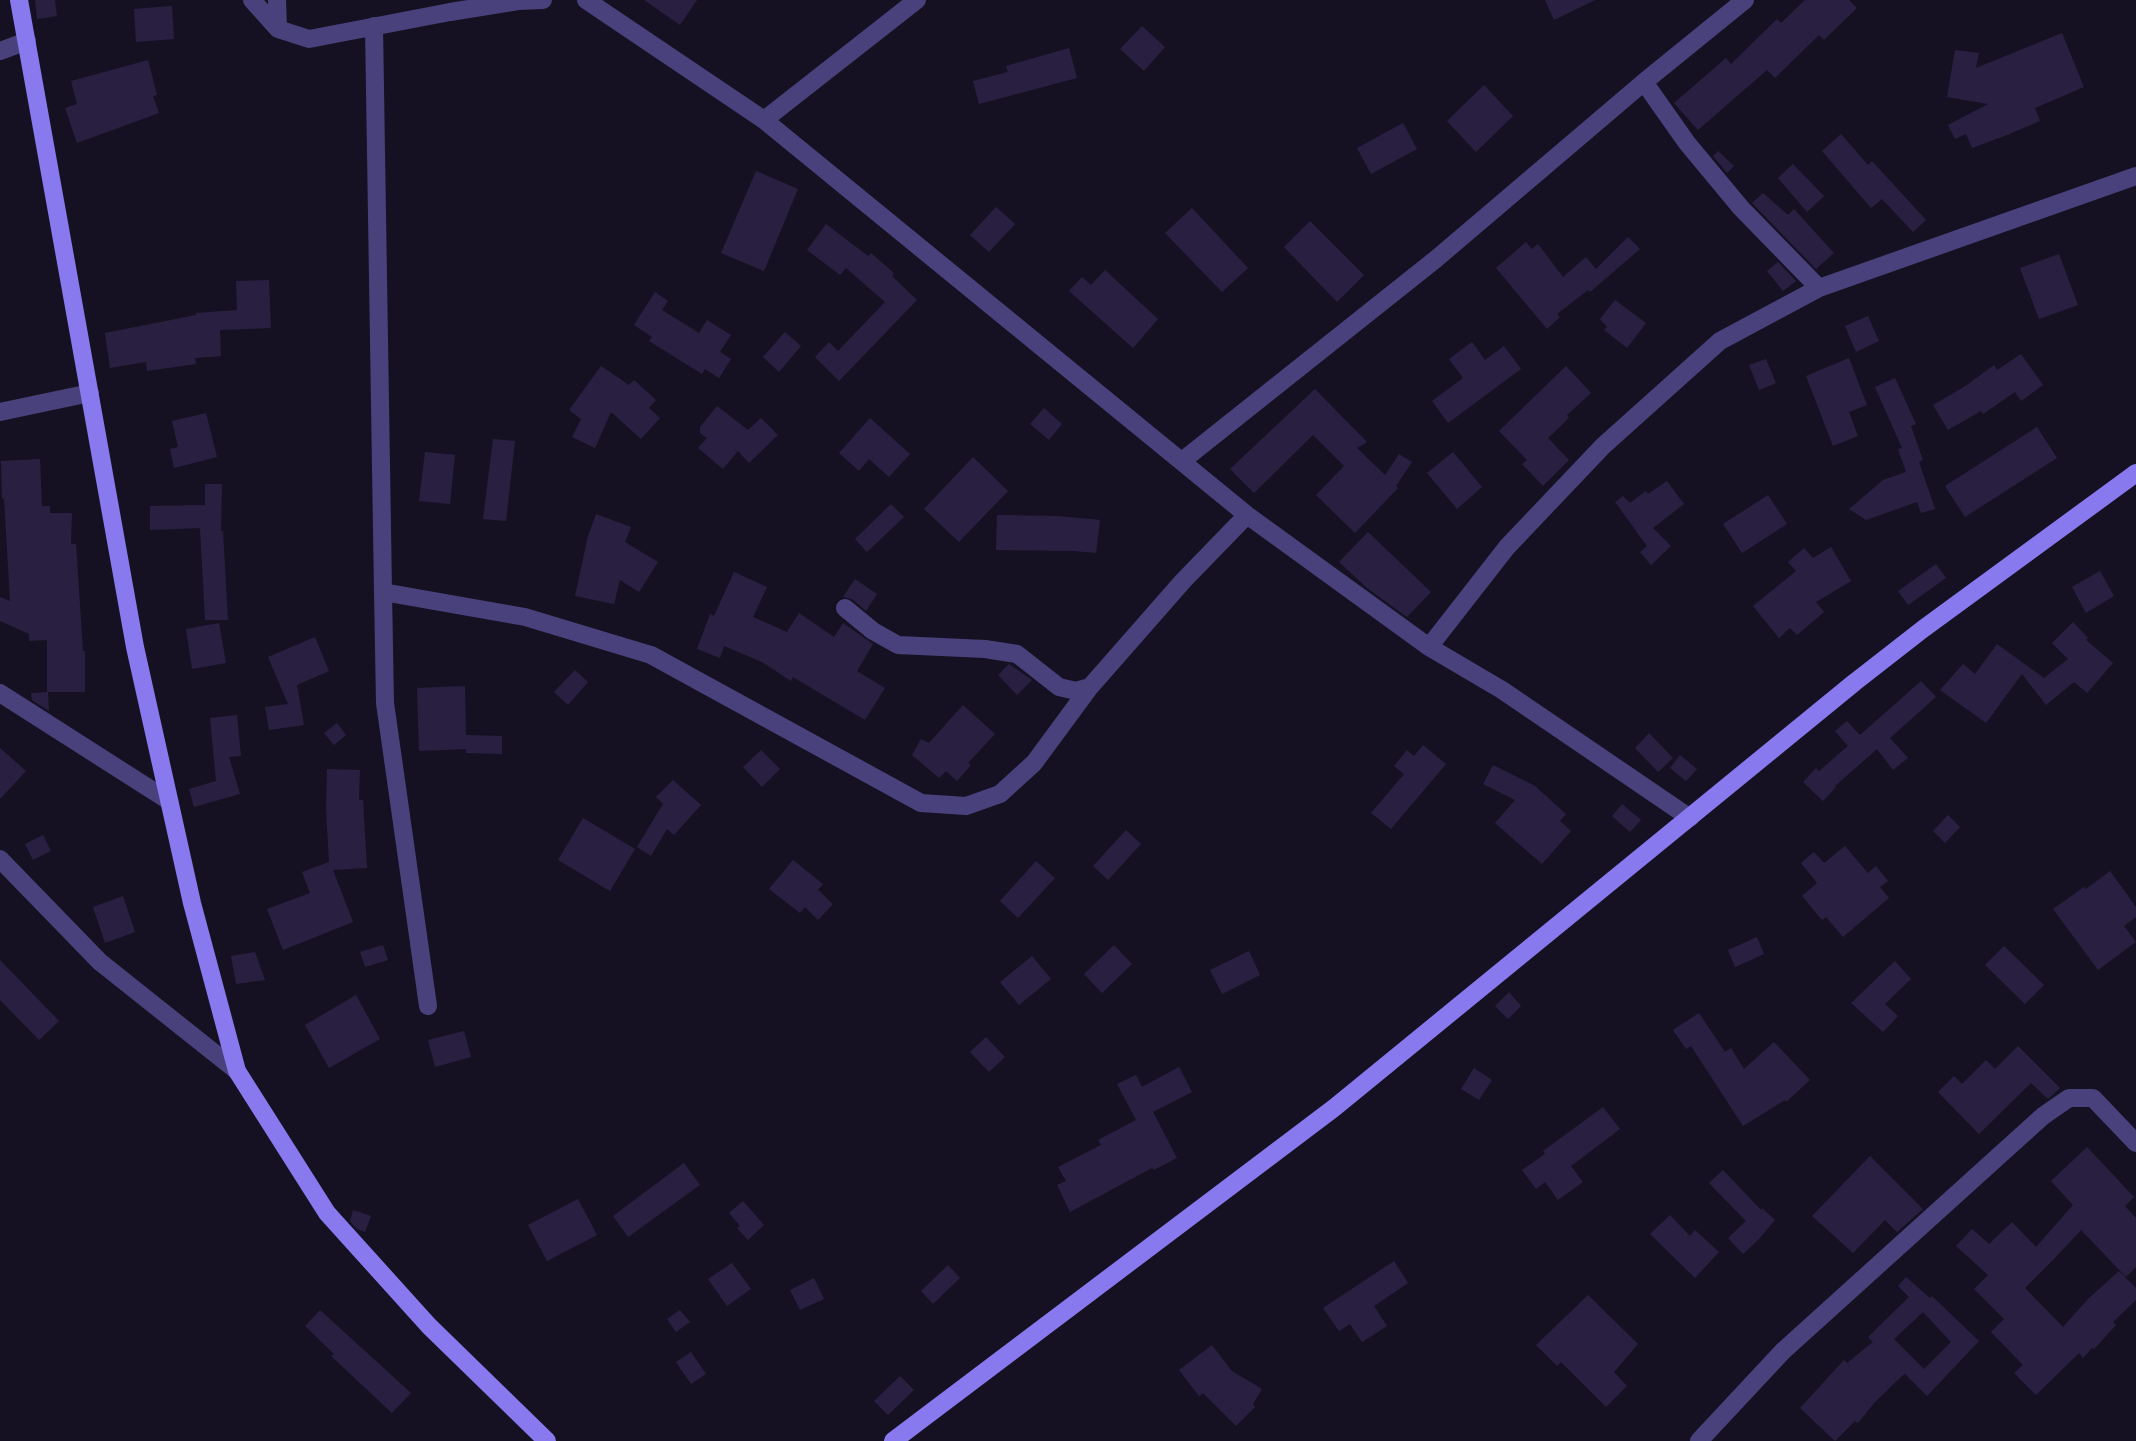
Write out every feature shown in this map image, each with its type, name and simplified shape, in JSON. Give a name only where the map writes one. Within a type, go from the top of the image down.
[{"type":"street","points":[[19,0],[135,647],[192,903],[237,1071],[327,1213],[429,1326],[547,1441]]},
{"type":"street","points":[[251,0],[278,30],[309,38],[518,1],[543,0]]},
{"type":"street","points":[[277,0],[278,30]]},
{"type":"street","points":[[586,0],[764,121],[1247,515],[1429,647],[1502,690],[1690,818]]},
{"type":"street","points":[[764,121],[917,0]]},
{"type":"street","points":[[1182,461],[1436,259],[1745,0]]},
{"type":"street","points":[[374,26],[385,703],[428,1006]]},
{"type":"street","points":[[0,51],[27,41]]},
{"type":"street","points":[[1644,82],[1687,143],[1741,208],[1819,288]]},
{"type":"street","points":[[1429,647],[1507,547],[1603,446],[1720,341],[1819,288],[2136,176]]},
{"type":"street","points":[[0,412],[90,393]]},
{"type":"street","points":[[894,1441],[1334,1108],[1923,629],[2136,473]]},
{"type":"street","points":[[383,592],[525,617],[651,655],[921,803],[966,806],[1000,794],[1034,763],[1090,687],[1183,581],[1247,515]]},
{"type":"street","points":[[845,608],[873,631],[898,645],[1017,653],[1059,687],[1076,691],[1090,687]]},
{"type":"street","points":[[0,694],[169,801]]},
{"type":"street","points":[[0,859],[100,962],[237,1071]]},
{"type":"street","points":[[1699,1441],[1783,1351],[2043,1116],[2060,1104],[2069,1098],[2093,1098],[2136,1143]]},
{"type":"building","points":[[35,0],[55,0],[57,16],[37,19]]},
{"type":"building","points":[[644,0],[697,0],[680,25]]},
{"type":"building","points":[[1545,0],[1595,0],[1554,20]]},
{"type":"building","points":[[1805,0],[1849,0],[1857,8],[1824,40],[1819,35],[1775,78],[1767,70],[1698,130],[1674,103],[1726,58],[1731,64],[1777,19],[1781,23]]},
{"type":"building","points":[[172,6],[174,39],[136,42],[134,9]]},
{"type":"building","points":[[1142,26],[1165,47],[1144,71],[1120,49]]},
{"type":"building","points":[[2062,33],[2084,87],[2035,108],[2040,121],[2007,135],[1972,148],[1966,134],[1955,139],[1948,125],[1988,104],[1947,97],[1955,50],[1979,53],[1976,68]]},
{"type":"building","points":[[1069,48],[1077,78],[979,104],[973,81],[1008,72],[1006,66]]},
{"type":"building","points":[[148,60],[157,95],[153,96],[159,113],[77,143],[65,108],[77,104],[71,81]]},
{"type":"building","points":[[1484,85],[1513,116],[1476,152],[1447,121]]},
{"type":"building","points":[[1403,123],[1417,149],[1371,174],[1357,148]]},
{"type":"building","points":[[1841,134],[1868,165],[1872,161],[1926,220],[1913,232],[1882,199],[1871,208],[1822,151]]},
{"type":"building","points":[[1718,151],[1734,166],[1727,173],[1713,156]]},
{"type":"building","points":[[1793,164],[1824,196],[1807,212],[1778,178]]},
{"type":"building","points":[[756,171],[798,189],[764,271],[721,253]]},
{"type":"building","points":[[1763,193],[1788,215],[1794,209],[1834,253],[1816,269],[1752,203]]},
{"type":"building","points":[[996,207],[1015,224],[989,252],[970,235]]},
{"type":"building","points":[[1192,208],[1248,268],[1222,292],[1165,233]]},
{"type":"building","points":[[1310,221],[1364,275],[1337,302],[1284,247]]},
{"type":"building","points":[[826,224],[868,256],[871,253],[894,273],[892,276],[917,300],[839,381],[815,357],[829,342],[838,351],[885,302],[846,268],[840,275],[807,250]]},
{"type":"building","points":[[1628,237],[1640,249],[1590,292],[1588,290],[1557,314],[1560,317],[1547,329],[1496,268],[1526,242],[1532,249],[1538,244],[1563,277],[1586,257],[1596,269]]},
{"type":"building","points":[[2059,254],[2078,305],[2039,319],[2020,268]]},
{"type":"building","points":[[1778,262],[1796,281],[1783,291],[1767,271]]},
{"type":"building","points":[[1105,270],[1158,319],[1133,348],[1069,291],[1082,277],[1091,285]]},
{"type":"building","points":[[269,280],[271,328],[220,330],[221,356],[195,358],[196,364],[147,371],[146,362],[110,368],[105,333],[196,313],[237,310],[236,281]]},
{"type":"building","points":[[655,292],[668,301],[662,310],[699,333],[707,320],[731,335],[720,352],[731,359],[719,378],[705,369],[702,374],[649,341],[652,337],[634,325]]},
{"type":"building","points":[[1615,300],[1646,323],[1627,348],[1604,330],[1607,327],[1600,319]]},
{"type":"building","points":[[1868,316],[1879,341],[1856,352],[1845,326]]},
{"type":"building","points":[[785,332],[801,346],[779,372],[763,357]]},
{"type":"building","points":[[1472,342],[1485,360],[1504,346],[1521,369],[1448,423],[1432,401],[1463,378],[1449,359]]},
{"type":"building","points":[[2021,354],[2043,385],[2021,401],[2015,392],[1983,414],[1981,411],[1948,430],[1933,405],[1994,365],[1997,370]]},
{"type":"building","points":[[1849,358],[1867,405],[1849,412],[1858,436],[1833,446],[1806,376]]},
{"type":"building","points":[[1766,359],[1776,383],[1759,390],[1749,365]]},
{"type":"building","points":[[601,366],[629,385],[634,380],[656,400],[649,408],[660,418],[641,439],[611,412],[595,448],[572,437],[581,419],[569,410]]},
{"type":"building","points":[[1566,366],[1591,393],[1567,415],[1569,418],[1548,438],[1569,460],[1543,486],[1522,464],[1527,460],[1499,431]]},
{"type":"building","points":[[1895,378],[1916,424],[1911,426],[1923,460],[1919,462],[1935,509],[1921,513],[1917,502],[1866,520],[1849,509],[1883,480],[1906,472],[1898,449],[1902,448],[1875,387]]},
{"type":"building","points":[[1315,389],[1367,442],[1357,448],[1385,475],[1399,454],[1412,462],[1396,486],[1398,488],[1355,533],[1316,495],[1344,466],[1313,435],[1254,493],[1230,469]]},
{"type":"building","points":[[717,406],[748,430],[761,418],[778,435],[749,463],[738,451],[723,469],[698,448],[707,438],[700,433],[700,427]]},
{"type":"building","points":[[1044,408],[1062,424],[1049,440],[1030,424]]},
{"type":"building","points":[[206,413],[217,457],[174,468],[170,449],[178,447],[172,421]]},
{"type":"building","points":[[870,418],[910,454],[889,477],[869,459],[859,471],[839,453]]},
{"type":"building","points":[[2037,427],[2057,458],[1965,517],[1945,486]]},
{"type":"building","points":[[493,439],[515,441],[506,521],[483,519]]},
{"type":"building","points":[[425,452],[455,455],[450,504],[419,501]]},
{"type":"building","points":[[1453,452],[1482,487],[1457,509],[1427,473]]},
{"type":"building","points":[[973,457],[1008,491],[959,542],[924,509]]},
{"type":"building","points":[[40,459],[42,506],[50,506],[50,513],[72,513],[71,544],[76,544],[85,651],[85,692],[47,692],[47,640],[29,641],[29,634],[0,621],[0,597],[10,601],[1,461]]},
{"type":"building","points":[[1667,481],[1684,504],[1653,528],[1671,546],[1651,565],[1640,552],[1647,546],[1615,502],[1623,496],[1630,503],[1646,491],[1648,494]]},
{"type":"building","points":[[205,484],[222,484],[221,531],[228,620],[205,620],[200,528],[150,530],[150,506],[205,505]]},
{"type":"building","points":[[1768,495],[1787,524],[1742,553],[1723,524]]},
{"type":"building","points":[[891,504],[904,517],[867,552],[855,539]]},
{"type":"building","points":[[596,514],[631,527],[625,542],[658,562],[639,592],[620,580],[614,604],[575,596],[588,536]]},
{"type":"building","points":[[997,515],[1100,520],[1096,553],[996,550]]},
{"type":"building","points":[[1368,532],[1431,592],[1407,617],[1367,588],[1339,562]]},
{"type":"building","points":[[1831,547],[1851,581],[1816,602],[1824,612],[1797,635],[1790,628],[1779,638],[1753,606],[1796,571],[1788,562],[1804,548],[1813,558]]},
{"type":"building","points":[[1936,564],[1946,578],[1908,605],[1898,591]]},
{"type":"building","points":[[2100,571],[2114,596],[2086,613],[2072,587]]},
{"type":"building","points":[[734,572],[767,587],[753,617],[787,632],[799,613],[834,637],[843,623],[873,644],[857,671],[885,688],[865,720],[793,677],[791,681],[762,662],[724,646],[720,658],[697,649],[710,614],[714,616]]},
{"type":"building","points":[[855,579],[877,594],[866,611],[852,599],[843,597]]},
{"type":"building","points":[[2073,622],[2088,638],[2086,640],[2113,663],[2087,693],[2074,682],[2046,705],[2022,674],[1986,723],[1940,690],[1963,664],[1975,674],[1997,644],[2044,678],[2068,659],[2052,643]]},
{"type":"building","points":[[219,623],[226,663],[192,669],[186,629]]},
{"type":"building","points":[[315,637],[329,671],[297,685],[304,725],[269,730],[265,707],[288,704],[268,657]]},
{"type":"building","points":[[1009,664],[1032,680],[1017,695],[998,675]]},
{"type":"building","points":[[575,670],[588,682],[568,705],[554,692]]},
{"type":"building","points":[[1921,681],[1936,697],[1890,738],[1908,758],[1893,770],[1877,749],[1835,786],[1823,801],[1803,782],[1816,768],[1819,771],[1848,746],[1835,731],[1847,721],[1860,735]]},
{"type":"building","points":[[465,686],[466,735],[502,736],[502,754],[466,753],[466,749],[419,751],[417,688]]},
{"type":"building","points":[[48,692],[49,711],[32,700],[31,693]]},
{"type":"building","points":[[963,705],[995,734],[968,763],[971,765],[957,781],[946,771],[939,778],[912,755],[921,739],[929,743]]},
{"type":"building","points":[[237,715],[241,756],[229,757],[240,794],[194,807],[189,789],[216,781],[210,718]]},
{"type":"building","points":[[337,723],[346,735],[334,745],[324,733]]},
{"type":"building","points":[[1649,733],[1673,758],[1658,772],[1635,748]]},
{"type":"building","points":[[1423,745],[1446,764],[1391,829],[1371,813],[1404,774],[1394,766],[1407,750],[1414,756]]},
{"type":"building","points":[[0,748],[26,771],[0,799]]},
{"type":"building","points":[[761,750],[780,769],[762,787],[743,767]]},
{"type":"building","points":[[1680,755],[1697,769],[1686,781],[1670,768]]},
{"type":"building","points":[[1493,765],[1535,786],[1566,814],[1560,821],[1571,831],[1542,864],[1495,823],[1515,800],[1483,784]]},
{"type":"building","points":[[327,769],[360,770],[359,800],[363,800],[367,868],[333,870],[353,922],[283,950],[267,909],[310,893],[302,872],[329,862]]},
{"type":"building","points":[[673,780],[701,805],[674,835],[667,829],[651,856],[637,847],[663,804],[656,797]]},
{"type":"building","points":[[1622,804],[1641,820],[1630,832],[1612,816]]},
{"type":"building","points":[[1948,815],[1960,827],[1945,843],[1933,831]]},
{"type":"building","points":[[583,818],[635,849],[610,891],[558,860]]},
{"type":"building","points":[[1126,830],[1141,844],[1108,880],[1093,866]]},
{"type":"building","points":[[43,835],[51,851],[33,860],[25,844]]},
{"type":"building","points":[[1845,846],[1868,873],[1876,866],[1888,881],[1880,887],[1889,898],[1843,937],[1826,917],[1822,920],[1802,896],[1817,883],[1801,863],[1814,852],[1824,863]]},
{"type":"building","points":[[793,860],[823,884],[818,890],[833,904],[818,920],[805,907],[800,913],[769,889]]},
{"type":"building","points":[[1036,861],[1055,878],[1018,918],[1000,901]]},
{"type":"building","points":[[2110,871],[2136,907],[2136,917],[2124,926],[2136,942],[2098,970],[2053,909]]},
{"type":"building","points":[[123,896],[135,932],[105,943],[93,907]]},
{"type":"building","points":[[1757,937],[1764,954],[1735,967],[1728,950]]},
{"type":"building","points":[[383,945],[388,960],[365,967],[360,952]]},
{"type":"building","points":[[1114,945],[1132,964],[1102,993],[1084,974]]},
{"type":"building","points":[[2004,946],[2044,985],[2025,1004],[1985,965]]},
{"type":"building","points":[[1249,951],[1260,975],[1222,994],[1210,970]]},
{"type":"building","points":[[255,952],[265,980],[236,984],[231,956]]},
{"type":"building","points":[[1032,956],[1051,979],[1019,1005],[1000,982]]},
{"type":"building","points":[[0,960],[59,1021],[39,1040],[0,1000]]},
{"type":"building","points":[[1895,961],[1911,979],[1885,1004],[1898,1016],[1883,1032],[1851,1003]]},
{"type":"building","points":[[1509,992],[1521,1006],[1508,1019],[1495,1006]]},
{"type":"building","points":[[356,995],[380,1039],[329,1068],[305,1025]]},
{"type":"building","points":[[1699,1013],[1725,1052],[1731,1048],[1744,1069],[1774,1042],[1810,1080],[1786,1102],[1785,1100],[1743,1126],[1691,1046],[1686,1049],[1673,1030]]},
{"type":"building","points":[[464,1031],[471,1057],[435,1067],[428,1040]]},
{"type":"building","points":[[986,1037],[1005,1057],[989,1072],[970,1052]]},
{"type":"building","points":[[2018,1046],[2060,1088],[2048,1099],[2031,1083],[1979,1134],[1938,1092],[1954,1076],[1962,1084],[1986,1060],[1995,1069]]},
{"type":"building","points":[[1179,1067],[1192,1092],[1153,1112],[1177,1158],[1154,1170],[1152,1168],[1070,1212],[1057,1185],[1066,1181],[1058,1167],[1101,1145],[1098,1140],[1136,1120],[1117,1084],[1136,1075],[1142,1087]]},
{"type":"building","points":[[1474,1068],[1492,1080],[1479,1100],[1461,1089]]},
{"type":"building","points":[[1603,1107],[1620,1129],[1571,1166],[1583,1182],[1558,1200],[1545,1182],[1536,1189],[1522,1170],[1545,1154],[1543,1151]]},
{"type":"building","points":[[2087,1147],[2134,1197],[2125,1206],[2136,1218],[2136,1267],[2126,1277],[2081,1230],[2025,1288],[2063,1327],[2088,1299],[2119,1271],[2136,1288],[2136,1300],[2113,1322],[2116,1325],[2094,1349],[2083,1358],[2079,1353],[2036,1395],[2014,1373],[2023,1365],[1991,1332],[2004,1319],[1974,1289],[1988,1275],[1956,1246],[1972,1229],[1989,1244],[2012,1222],[2036,1247],[2073,1205],[2051,1181]]},
{"type":"building","points":[[1870,1156],[1923,1209],[1897,1232],[1885,1220],[1853,1253],[1812,1216]]},
{"type":"building","points":[[684,1163],[700,1185],[628,1237],[613,1216]]},
{"type":"building","points":[[1723,1170],[1761,1210],[1762,1208],[1775,1220],[1743,1254],[1728,1238],[1746,1221],[1709,1183]]},
{"type":"building","points":[[578,1199],[597,1235],[547,1261],[528,1225]]},
{"type":"building","points":[[743,1201],[764,1225],[748,1240],[729,1213]]},
{"type":"building","points":[[353,1210],[371,1216],[365,1232],[357,1229],[350,1221]]},
{"type":"building","points":[[1670,1215],[1690,1236],[1695,1230],[1719,1252],[1695,1278],[1650,1234]]},
{"type":"building","points":[[1394,1261],[1408,1283],[1374,1306],[1387,1326],[1362,1342],[1350,1324],[1339,1331],[1323,1308]]},
{"type":"building","points":[[732,1263],[751,1289],[727,1306],[708,1279]]},
{"type":"building","points":[[948,1265],[960,1278],[933,1304],[921,1291]]},
{"type":"building","points":[[1906,1277],[1930,1298],[1932,1296],[1979,1341],[1927,1396],[1905,1374],[1875,1402],[1858,1423],[1855,1421],[1835,1441],[1800,1408],[1844,1360],[1847,1363],[1873,1342],[1868,1337],[1909,1297],[1898,1286]],"holes":[[[1923,1312],[1951,1342],[1924,1369],[1894,1339]]]},
{"type":"building","points":[[814,1278],[824,1299],[800,1310],[790,1290]]},
{"type":"building","points":[[1588,1295],[1638,1344],[1614,1372],[1627,1386],[1606,1407],[1561,1362],[1557,1366],[1536,1345]]},
{"type":"building","points":[[320,1310],[411,1393],[392,1413],[331,1356],[334,1354],[305,1326]]},
{"type":"building","points":[[680,1310],[690,1322],[676,1332],[667,1319]]},
{"type":"building","points":[[1212,1345],[1232,1371],[1262,1389],[1253,1404],[1255,1407],[1236,1426],[1203,1393],[1199,1396],[1179,1370]]},
{"type":"building","points":[[691,1352],[706,1374],[691,1384],[676,1362]]},
{"type":"building","points":[[900,1376],[914,1390],[888,1415],[874,1401]]}]
